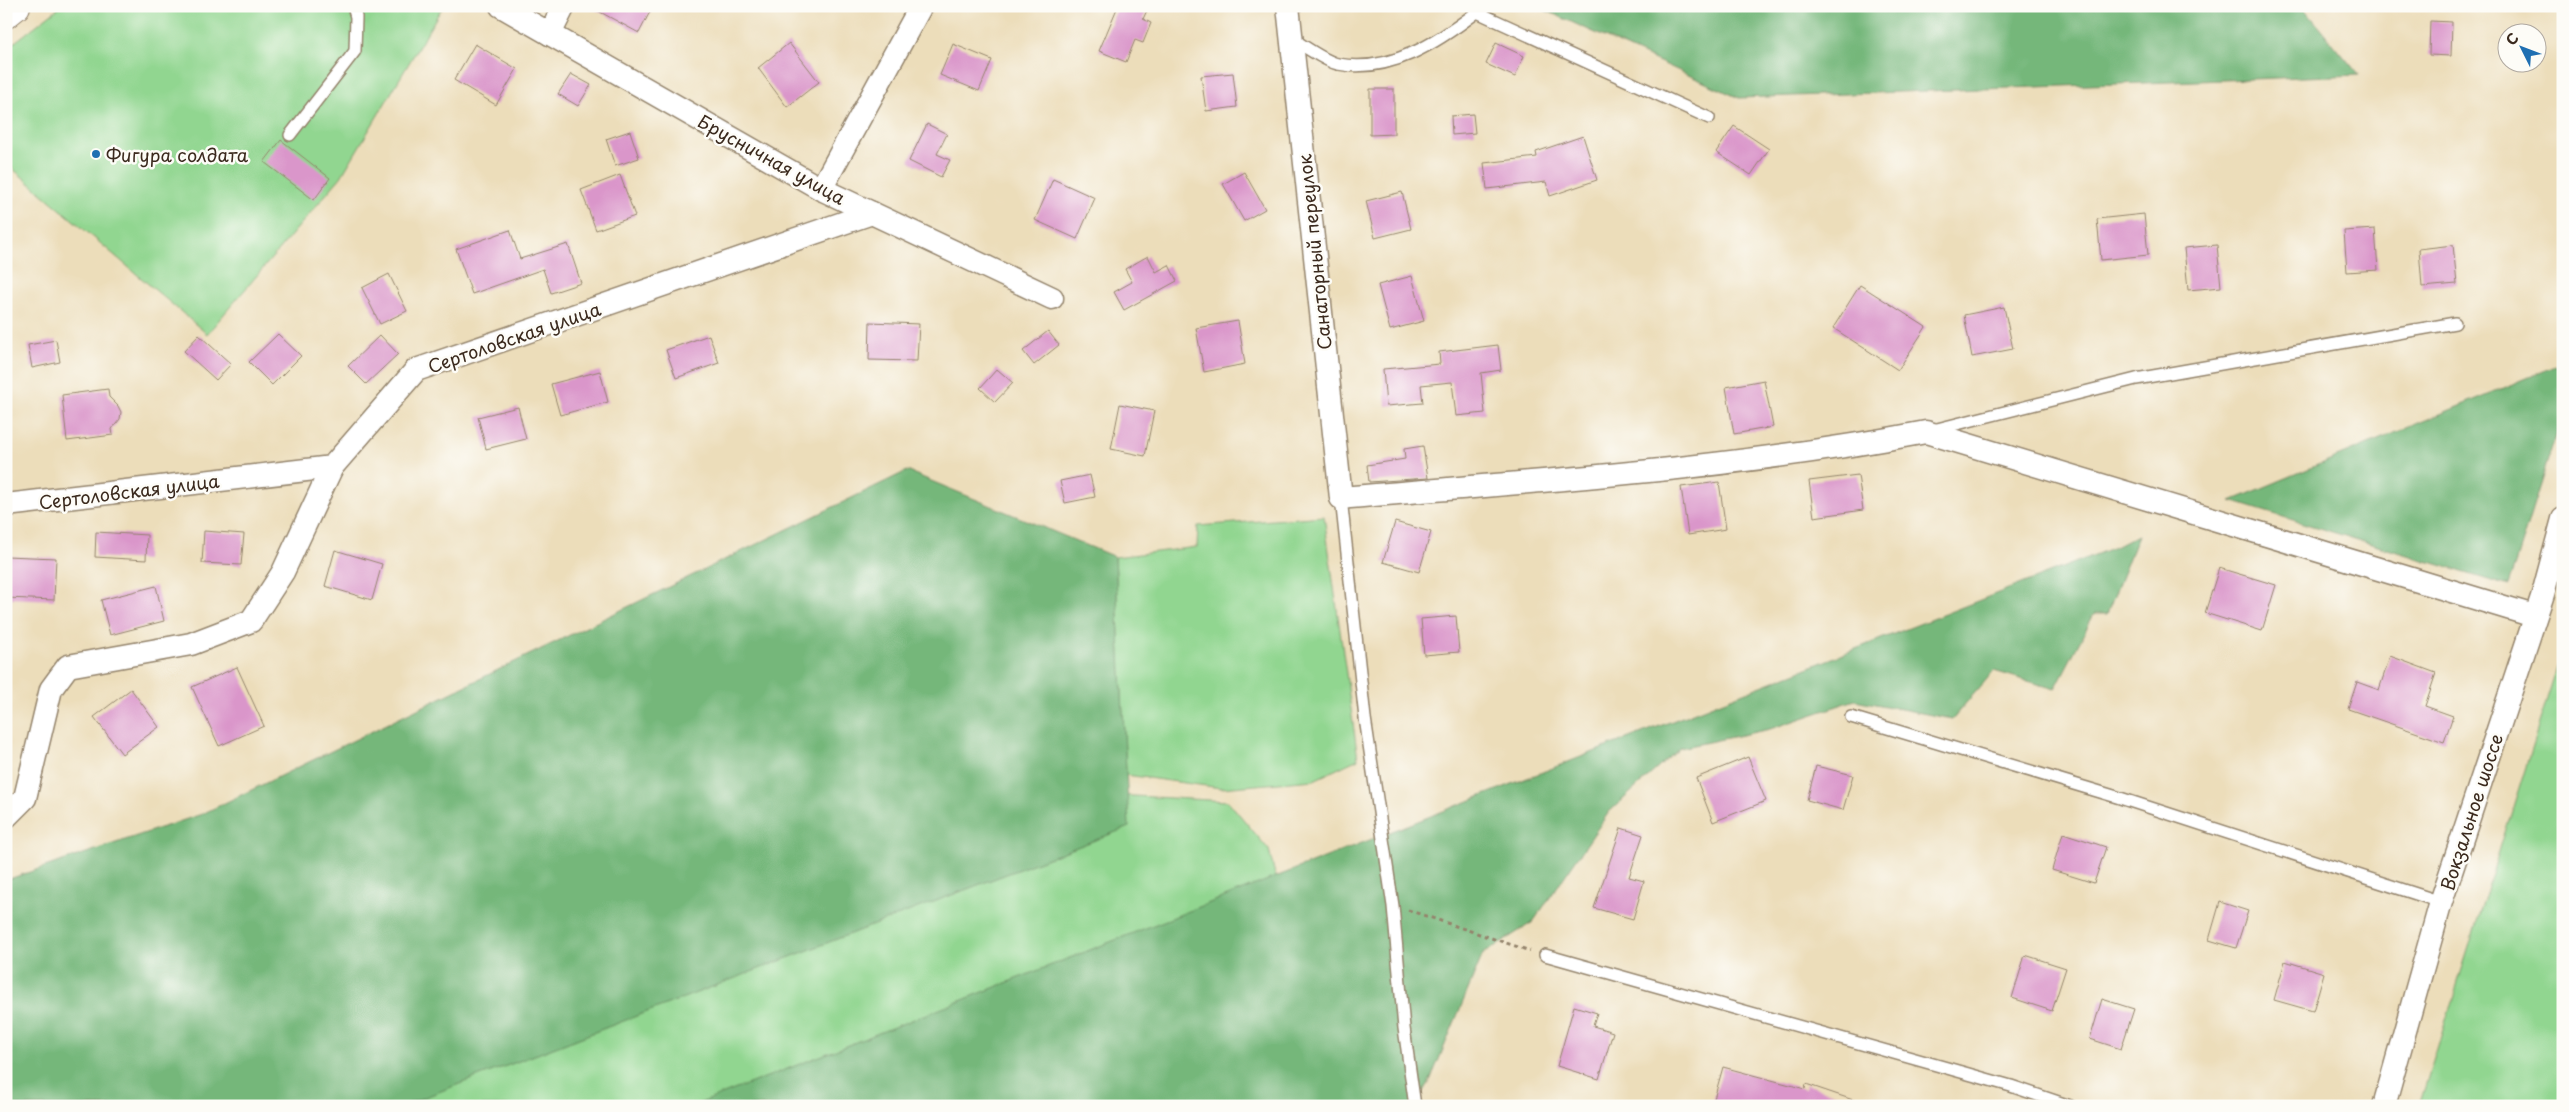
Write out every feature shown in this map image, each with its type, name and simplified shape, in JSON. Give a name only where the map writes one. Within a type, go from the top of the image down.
[{"type":"main road","points":[[6,14],[16,6]]},
{"type":"street","name":"Брусничная улица","points":[[500,6],[821,189],[1052,298]]},
{"type":"street","points":[[550,34],[564,6]]},
{"type":"street","points":[[821,189],[922,6]]},
{"type":"street","name":"Санаторный переулок","points":[[1288,6],[1341,498]]},
{"type":"street","name":"Сертоловская улица","points":[[6,505],[332,467],[416,370],[872,212]]},
{"type":"street","points":[[1341,498],[1707,466],[1873,442],[1926,432],[2534,616]]},
{"type":"street","points":[[6,817],[25,798],[51,689],[68,666],[191,644],[251,621],[283,572],[332,467]]},
{"type":"street","name":"Вокзальное шоссе","points":[[2384,1106],[2441,902],[2534,616],[2543,594],[2563,519]]},
{"type":"street","points":[[2543,594],[2563,582]]},
{"type":"lane","points":[[290,135],[355,51],[356,18],[352,6]]},
{"type":"lane","points":[[1292,38],[1337,64],[1380,66],[1440,40],[1478,12],[1709,118]]},
{"type":"lane","points":[[1926,432],[2136,379],[2455,323]]},
{"type":"lane","points":[[1341,498],[1365,718],[1393,906],[1404,1028],[1416,1106]]},
{"type":"lane","points":[[1850,717],[2117,797],[2441,902]]},
{"type":"lane","points":[[1545,956],[2011,1086],[2070,1106]]},
{"type":"path","points":[[1393,906],[1545,956]]},
{"type":"green space","points":[[61,6],[443,6],[341,177],[207,334],[6,163],[6,49]]},
{"type":"green space","points":[[1536,6],[2302,6],[2359,75],[1739,98]]},
{"type":"green space","points":[[2563,363],[2563,412],[2508,586],[2231,501]]},
{"type":"green space","points":[[907,471],[1115,557],[1129,827],[402,1106],[6,1106],[6,880],[202,814]]},
{"type":"green space","points":[[1324,516],[1358,759],[1314,780],[1221,788],[1126,775],[1115,557],[1197,547],[1198,526]]},
{"type":"green space","points":[[2138,535],[2107,614],[2094,614],[2055,689],[1994,671],[1952,719],[1855,700],[1770,729],[1680,748],[1609,812],[1533,922],[1483,954],[1429,1083],[1415,1106],[693,1106],[2115,547]]},
{"type":"green space","points":[[2563,648],[2563,1106],[2419,1106]]},
{"type":"green space","points":[[1095,794],[1228,801],[1269,850],[1287,923],[1129,1106],[12,1106],[6,1035]]},
{"type":"building","points":[[589,6],[653,6],[639,33]]},
{"type":"building","points":[[1118,6],[1149,6],[1143,19],[1151,23],[1143,43],[1135,40],[1126,62],[1099,51]]},
{"type":"building","points":[[2430,21],[2452,22],[2451,56],[2429,55]]},
{"type":"building","points":[[789,43],[819,82],[787,107],[758,68]]},
{"type":"building","points":[[1496,43],[1524,56],[1515,77],[1486,64]]},
{"type":"building","points":[[475,44],[517,69],[496,105],[454,80]]},
{"type":"building","points":[[953,44],[992,60],[979,91],[940,75]]},
{"type":"building","points":[[1233,73],[1237,107],[1206,111],[1201,76]]},
{"type":"building","points":[[571,74],[591,85],[578,106],[558,94]]},
{"type":"building","points":[[1370,89],[1394,89],[1394,134],[1370,135]]},
{"type":"building","points":[[1473,114],[1475,133],[1452,135],[1451,116]]},
{"type":"building","points":[[927,124],[947,134],[937,154],[950,160],[941,177],[909,161]]},
{"type":"building","points":[[1734,126],[1769,149],[1751,175],[1716,152]]},
{"type":"building","points":[[630,131],[639,158],[615,166],[606,139]]},
{"type":"building","points":[[1583,136],[1597,180],[1550,196],[1546,182],[1487,189],[1484,163],[1537,157],[1536,152]]},
{"type":"building","points":[[281,140],[330,178],[314,200],[264,162]]},
{"type":"building","points":[[1244,172],[1265,209],[1244,221],[1223,184]]},
{"type":"building","points":[[620,175],[635,216],[596,230],[581,190]]},
{"type":"building","points":[[1053,179],[1095,198],[1077,239],[1035,220]]},
{"type":"building","points":[[1402,192],[1411,229],[1375,238],[1366,201]]},
{"type":"building","points":[[2144,214],[2148,255],[2101,260],[2097,219]]},
{"type":"building","points":[[2375,229],[2378,270],[2347,272],[2344,231]]},
{"type":"building","points":[[510,230],[520,259],[568,244],[581,283],[551,293],[543,269],[472,294],[456,249]]},
{"type":"building","points":[[2217,245],[2221,287],[2188,290],[2184,248]]},
{"type":"building","points":[[2453,245],[2457,284],[2422,287],[2419,249]]},
{"type":"building","points":[[1148,256],[1156,272],[1169,265],[1177,281],[1124,310],[1114,292],[1132,282],[1125,269]]},
{"type":"building","points":[[389,274],[407,311],[380,324],[362,288]]},
{"type":"building","points":[[1412,276],[1424,321],[1390,330],[1378,285]]},
{"type":"building","points":[[1860,285],[1926,327],[1898,370],[1833,328]]},
{"type":"building","points":[[2004,307],[2013,349],[1972,357],[1964,315]]},
{"type":"building","points":[[1238,321],[1245,364],[1204,372],[1196,328]]},
{"type":"building","points":[[870,322],[919,324],[917,361],[869,360]]},
{"type":"building","points":[[1048,331],[1059,345],[1034,365],[1023,351]]},
{"type":"building","points":[[278,334],[301,356],[272,385],[249,362]]},
{"type":"building","points":[[199,335],[231,364],[216,380],[184,351]]},
{"type":"building","points":[[380,335],[398,354],[366,384],[348,366]]},
{"type":"building","points":[[709,335],[719,363],[676,378],[666,350]]},
{"type":"building","points":[[56,340],[60,362],[32,368],[28,345]]},
{"type":"building","points":[[1498,345],[1501,370],[1481,373],[1485,413],[1456,416],[1452,382],[1421,385],[1423,403],[1386,406],[1383,369],[1440,364],[1439,352]]},
{"type":"building","points":[[997,369],[1013,383],[995,402],[980,388]]},
{"type":"building","points":[[600,371],[608,402],[560,415],[551,384]]},
{"type":"building","points":[[1764,380],[1773,427],[1734,434],[1726,387]]},
{"type":"building","points":[[108,389],[109,397],[121,412],[120,419],[112,429],[113,435],[67,441],[62,395]]},
{"type":"building","points":[[1120,404],[1154,411],[1145,456],[1111,449]]},
{"type":"building","points":[[518,407],[526,439],[486,449],[478,417]]},
{"type":"building","points":[[1423,446],[1428,478],[1369,482],[1367,465],[1405,459],[1404,449]]},
{"type":"building","points":[[1090,475],[1095,497],[1065,503],[1060,481]]},
{"type":"building","points":[[1858,475],[1863,510],[1814,517],[1809,481]]},
{"type":"building","points":[[1719,482],[1726,529],[1688,535],[1681,487]]},
{"type":"building","points":[[1395,522],[1431,532],[1419,572],[1383,562]]},
{"type":"building","points":[[204,531],[244,534],[241,565],[202,563]]},
{"type":"building","points":[[96,532],[147,535],[146,560],[95,557]]},
{"type":"building","points":[[335,550],[382,564],[372,600],[325,586]]},
{"type":"building","points":[[6,556],[56,558],[54,600],[6,598]]},
{"type":"building","points":[[2219,568],[2276,585],[2262,631],[2205,613]]},
{"type":"building","points":[[156,586],[164,621],[110,635],[101,600]]},
{"type":"building","points":[[1456,616],[1459,652],[1424,655],[1421,619]]},
{"type":"building","points":[[2390,656],[2436,673],[2425,706],[2453,716],[2444,742],[2348,709],[2357,682],[2379,690]]},
{"type":"building","points":[[237,667],[264,726],[219,746],[192,687]]},
{"type":"building","points":[[131,689],[159,727],[122,754],[94,717]]},
{"type":"building","points":[[1748,757],[1766,801],[1713,822],[1696,778]]},
{"type":"building","points":[[1816,766],[1853,775],[1843,810],[1807,800]]},
{"type":"building","points":[[1621,828],[1643,835],[1629,877],[1644,881],[1633,919],[1594,908]]},
{"type":"building","points":[[2063,833],[2106,847],[2094,883],[2052,870]]},
{"type":"building","points":[[2220,902],[2248,911],[2236,948],[2209,940]]},
{"type":"building","points":[[2025,955],[2066,968],[2052,1011],[2012,998]]},
{"type":"building","points":[[2285,961],[2324,973],[2313,1011],[2274,1000]]},
{"type":"building","points":[[2102,999],[2134,1009],[2121,1049],[2090,1039]]},
{"type":"building","points":[[1574,1006],[1597,1013],[1593,1026],[1613,1032],[1599,1079],[1557,1066]]},
{"type":"building","points":[[1723,1067],[1805,1089],[1806,1084],[1862,1103],[1862,1106],[1712,1106]]},
{"type":"place","name":"Фигура солдата","points":[[96,154]]}]
